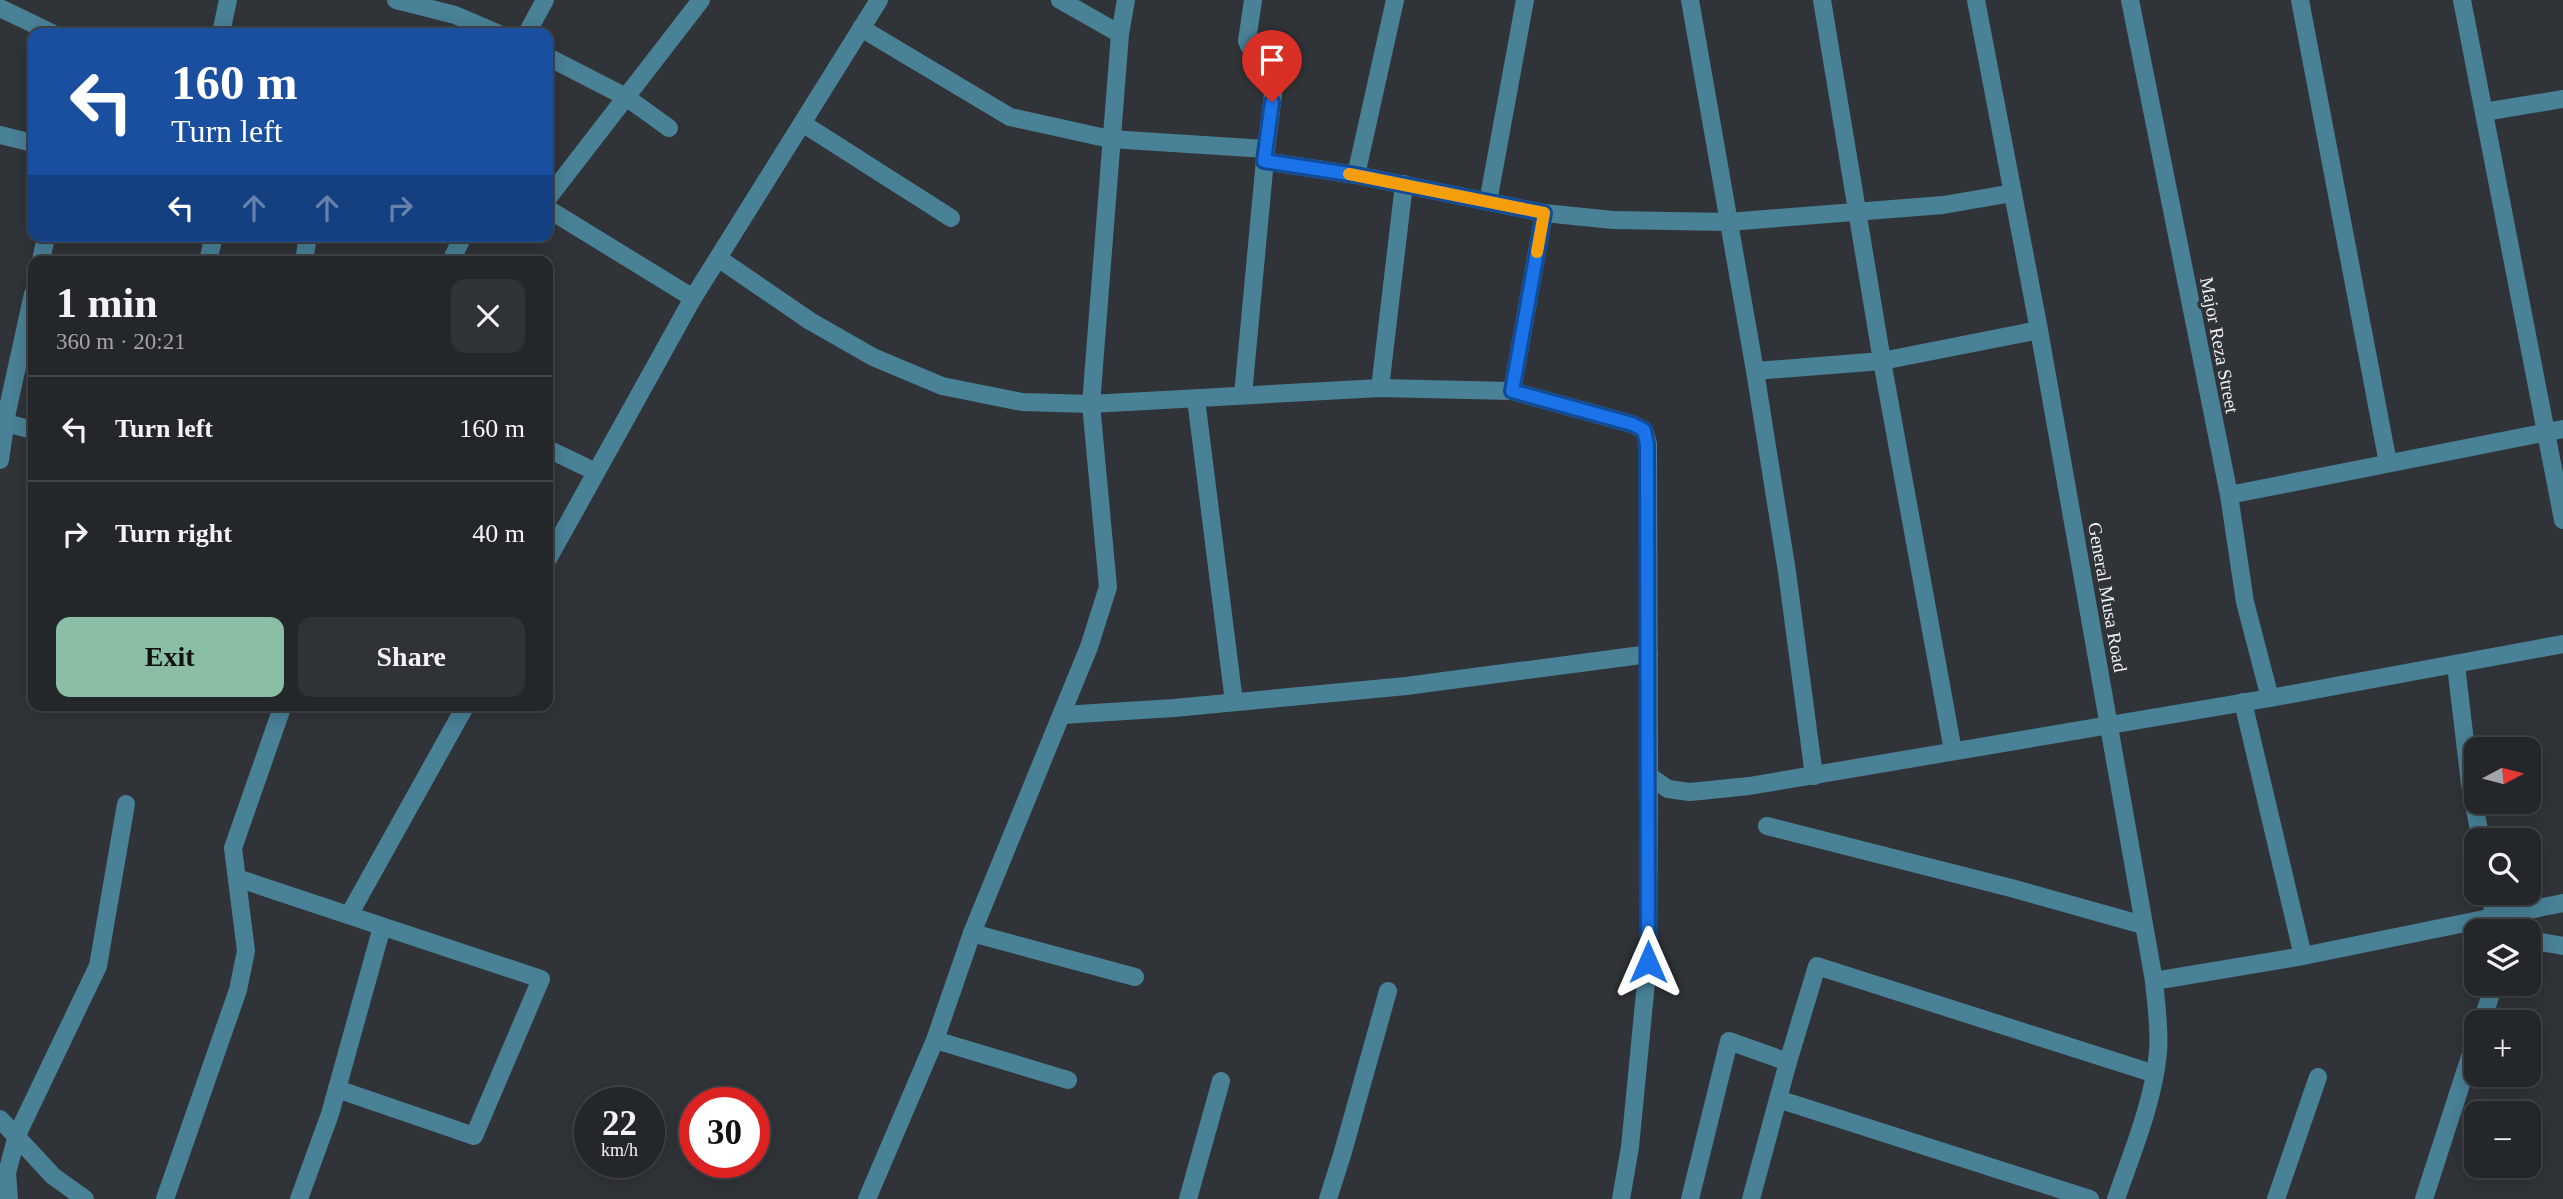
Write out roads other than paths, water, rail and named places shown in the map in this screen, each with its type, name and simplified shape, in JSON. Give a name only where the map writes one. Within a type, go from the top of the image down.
[{"type":"street","points":[[222,28],[228,0]]},
{"type":"street","points":[[396,0],[455,15],[485,28]]},
{"type":"street","points":[[530,28],[545,0]]},
{"type":"street","points":[[553,192],[701,0]]},
{"type":"street","points":[[553,550],[693,298],[879,0]]},
{"type":"street","points":[[1060,0],[1120,34]]},
{"type":"street","points":[[867,1199],[935,1040],[972,933],[1062,715],[1108,587],[1091,404],[1110,139],[1126,0]]},
{"type":"street","points":[[1243,395],[1265,155],[1278,56],[1275,50],[1249,46],[1247,41],[1253,0]]},
{"type":"street","points":[[1356,175],[1395,0]]},
{"type":"street","points":[[1488,202],[1525,0]]},
{"type":"street","points":[[1690,0],[1755,371],[1787,572],[1814,776]]},
{"type":"street","points":[[1822,0],[1856,212],[1953,751]]},
{"type":"street","name":"General Musa Road","points":[[1976,0],[2039,330],[2154,981],[2158,1050],[2155,1074],[2134,1149],[2116,1199]]},
{"type":"street","name":"Major Reza Street","points":[[2130,0],[2229,495],[2245,602],[2270,698]]},
{"type":"street","points":[[2300,0],[2388,463]]},
{"type":"street","points":[[2462,0],[2563,520]]},
{"type":"street","points":[[0,8],[42,28]]},
{"type":"street","points":[[861,28],[1010,117],[1110,139],[1265,155],[1544,213],[1613,220],[1728,222],[1942,205],[2013,193]]},
{"type":"street","points":[[553,60],[626,97],[669,128]]},
{"type":"street","points":[[2484,112],[2563,99]]},
{"type":"street","points":[[802,123],[951,218]]},
{"type":"street","points":[[0,135],[28,142]]},
{"type":"street","points":[[1380,388],[1404,184]]},
{"type":"street","points":[[553,212],[693,298]]},
{"type":"street","points":[[1512,391],[1544,213]]},
{"type":"street","points":[[718,258],[821,327],[873,357],[942,386],[1022,402],[1091,404],[1380,388],[1512,391],[1632,424],[1644,430],[1647,444],[1649,654],[1648,962],[1630,1147],[1621,1199]]},
{"type":"street","points":[[0,460],[6,423],[5,403],[28,313]]},
{"type":"street","points":[[1755,371],[1882,361],[2039,330]]},
{"type":"street","points":[[1196,399],[1234,702]]},
{"type":"street","points":[[6,423],[28,429]]},
{"type":"street","points":[[2229,495],[2563,429]]},
{"type":"street","points":[[553,451],[596,472]]},
{"type":"street","points":[[1649,776],[1668,789],[1689,792],[1814,776],[2270,698],[2563,644]]},
{"type":"street","points":[[1062,715],[1406,686],[1649,654]]},
{"type":"street","points":[[2456,665],[2470,784],[2479,828]]},
{"type":"street","points":[[2243,702],[2303,956]]},
{"type":"street","points":[[165,1199],[238,990],[246,951],[233,848],[281,711]]},
{"type":"street","points":[[349,915],[463,711]]},
{"type":"street","points":[[9,1199],[7,1173],[17,1135],[98,966],[126,804]]},
{"type":"street","points":[[1767,826],[2011,888],[2143,925]]},
{"type":"street","points":[[237,878],[541,979],[474,1136],[337,1088]]},
{"type":"street","points":[[2507,919],[2563,903]]},
{"type":"street","points":[[299,1199],[337,1088],[382,926]]},
{"type":"street","points":[[2154,981],[2464,927]]},
{"type":"street","points":[[972,933],[1135,977]]},
{"type":"street","points":[[2541,942],[2563,946]]},
{"type":"street","points":[[1751,1199],[1817,966],[2155,1074]]},
{"type":"street","points":[[1328,1199],[1388,991]]},
{"type":"street","points":[[935,1040],[1068,1080]]},
{"type":"street","points":[[1690,1199],[1729,1041],[1788,1062]]},
{"type":"street","points":[[2424,1199],[2464,1075]]},
{"type":"street","points":[[2276,1199],[2318,1077]]},
{"type":"street","points":[[1188,1199],[1221,1081]]},
{"type":"street","points":[[1778,1099],[2090,1199]]},
{"type":"street","points":[[0,1119],[53,1176],[85,1199]]}]
